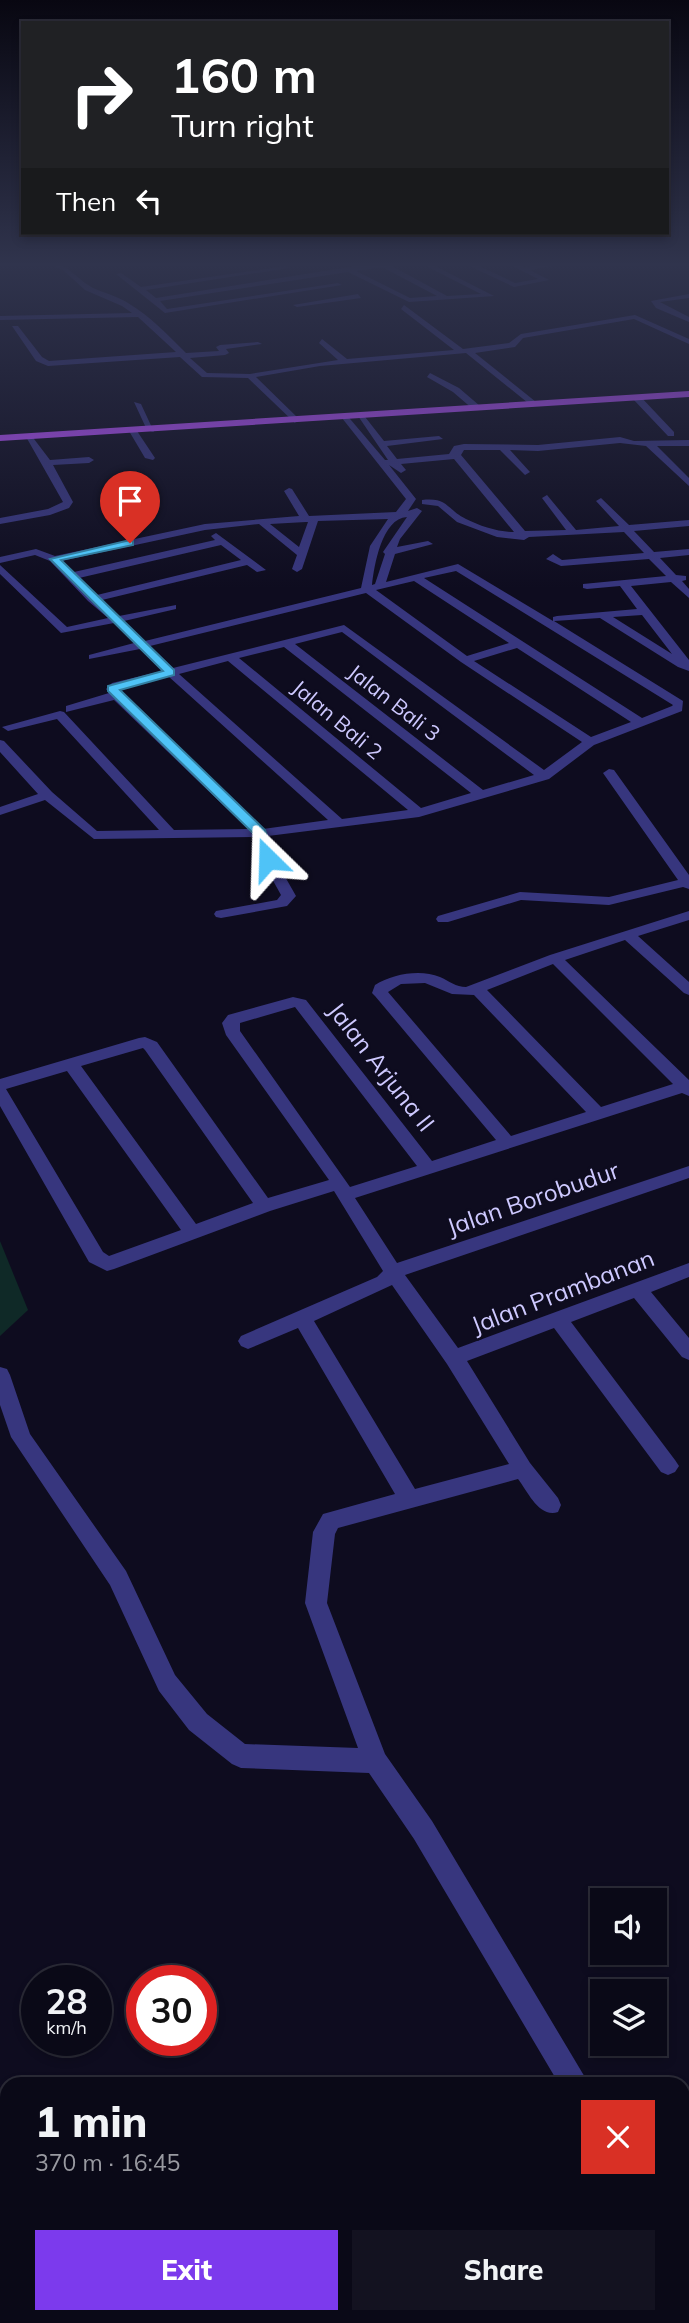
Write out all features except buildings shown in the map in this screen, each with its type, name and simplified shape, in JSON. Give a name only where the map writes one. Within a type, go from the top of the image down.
[{"type":"main road","points":[[0,438],[689,394]]},
{"type":"street","points":[[199,370],[203,374],[250,376],[285,370]]},
{"type":"street","points":[[489,370],[533,404]]},
{"type":"street","points":[[430,375],[456,390],[477,408]]},
{"type":"street","points":[[250,376],[295,420]]},
{"type":"street","points":[[636,397],[671,434]]},
{"type":"street","points":[[137,404],[151,430]]},
{"type":"street","points":[[359,415],[425,502]]},
{"type":"street","points":[[345,416],[411,499],[407,508],[397,515],[378,537],[370,558],[366,588]]},
{"type":"street","points":[[133,431],[150,458]]},
{"type":"street","points":[[0,521],[50,512],[66,506],[68,502],[47,463],[28,437]]},
{"type":"street","points":[[382,444],[439,439]]},
{"type":"street","points":[[524,537],[456,456],[457,448],[557,450],[596,441],[620,440],[633,444],[689,443]]},
{"type":"street","points":[[596,441],[611,454]]},
{"type":"street","points":[[648,443],[689,483]]},
{"type":"street","points":[[502,447],[525,472]]},
{"type":"street","points":[[381,463],[456,456]]},
{"type":"street","points":[[47,463],[89,460]]},
{"type":"street","points":[[289,491],[310,519],[297,569]]},
{"type":"street","points":[[547,499],[573,533]]},
{"type":"street","points":[[601,501],[689,595]]},
{"type":"street","points":[[380,584],[388,552],[399,531],[425,502],[441,503],[451,515],[489,531],[524,537],[689,523]]},
{"type":"street","points":[[54,559],[205,527],[261,521],[413,514]]},
{"type":"street","points":[[261,521],[302,554]]},
{"type":"street","points":[[205,527],[261,570]]},
{"type":"street","points":[[72,576],[223,541]]},
{"type":"street","points":[[388,552],[429,544]]},
{"type":"street","points":[[650,553],[561,563],[551,559],[689,550]]},
{"type":"street","points":[[0,560],[36,552],[54,559],[92,599],[170,672],[340,824]]},
{"type":"street","points":[[92,599],[249,561]]},
{"type":"street","points":[[0,568],[61,630],[70,631],[172,607]]},
{"type":"street","points":[[0,744],[47,795],[94,835],[260,833],[419,813],[544,776],[590,742],[670,712],[678,708],[679,704],[462,568],[451,568],[380,584],[93,657]]},
{"type":"street","points":[[415,577],[639,722]]},
{"type":"street","points":[[587,586],[689,577]]},
{"type":"street","points":[[623,583],[689,669]]},
{"type":"street","points":[[366,588],[465,660],[590,742]]},
{"type":"street","points":[[557,619],[646,611]]},
{"type":"street","points":[[602,615],[689,669]]},
{"type":"street","points":[[221,914],[282,903],[289,896],[268,859],[260,833],[116,695],[112,689],[116,686],[336,628],[348,630],[544,776]]},
{"type":"street","name":"Jalan Bali 3","points":[[285,642],[480,794]]},
{"type":"street","points":[[465,660],[518,644]]},
{"type":"street","name":"Jalan Bali 2","points":[[230,657],[419,813]]},
{"type":"street","points":[[70,709],[116,695]]},
{"type":"street","points":[[8,727],[53,714],[60,715],[171,835]]},
{"type":"street","points":[[443,919],[520,896],[609,901],[688,884],[609,773]]},
{"type":"street","points":[[0,811],[47,795]]},
{"type":"street","points":[[508,1143],[380,993],[380,988],[386,984],[428,978],[454,992],[468,992],[555,958],[689,915]]},
{"type":"street","points":[[627,934],[689,990]]},
{"type":"street","points":[[0,1092],[100,1262],[107,1264],[264,1206],[428,1168],[688,1087],[555,958]]},
{"type":"street","points":[[477,989],[598,1115]]},
{"type":"street","name":"Jalan Arjuna II","points":[[342,1189],[232,1031],[230,1023],[234,1020],[293,1002],[305,1008],[428,1168]]},
{"type":"street","points":[[0,1085],[145,1042],[151,1046],[264,1206]]},
{"type":"street","points":[[70,1063],[193,1233]]},
{"type":"street","name":"Jalan Borobudur","points":[[248,1341],[383,1282],[393,1272],[689,1172]]},
{"type":"street","points":[[342,1189],[393,1272],[454,1358],[523,1469],[550,1505]]},
{"type":"street","name":"Jalan Prambanan","points":[[454,1358],[559,1321],[689,1270]]},
{"type":"street","points":[[638,1289],[689,1352]]},
{"type":"street","points":[[303,1319],[410,1500]]},
{"type":"street","points":[[559,1321],[668,1466]]},
{"type":"street","points":[[0,1375],[21,1437],[118,1578],[167,1683],[198,1722],[241,1756],[374,1761]]},
{"type":"street","points":[[523,1469],[331,1521],[324,1532],[316,1603],[374,1761],[422,1830],[571,2077]]},
{"type":"green space","points":[[0,1241],[28,1310],[0,1336]]},
{"type":"route","points":[[130,543],[54,559],[92,599],[170,672],[112,689],[260,833],[268,859]]}]
